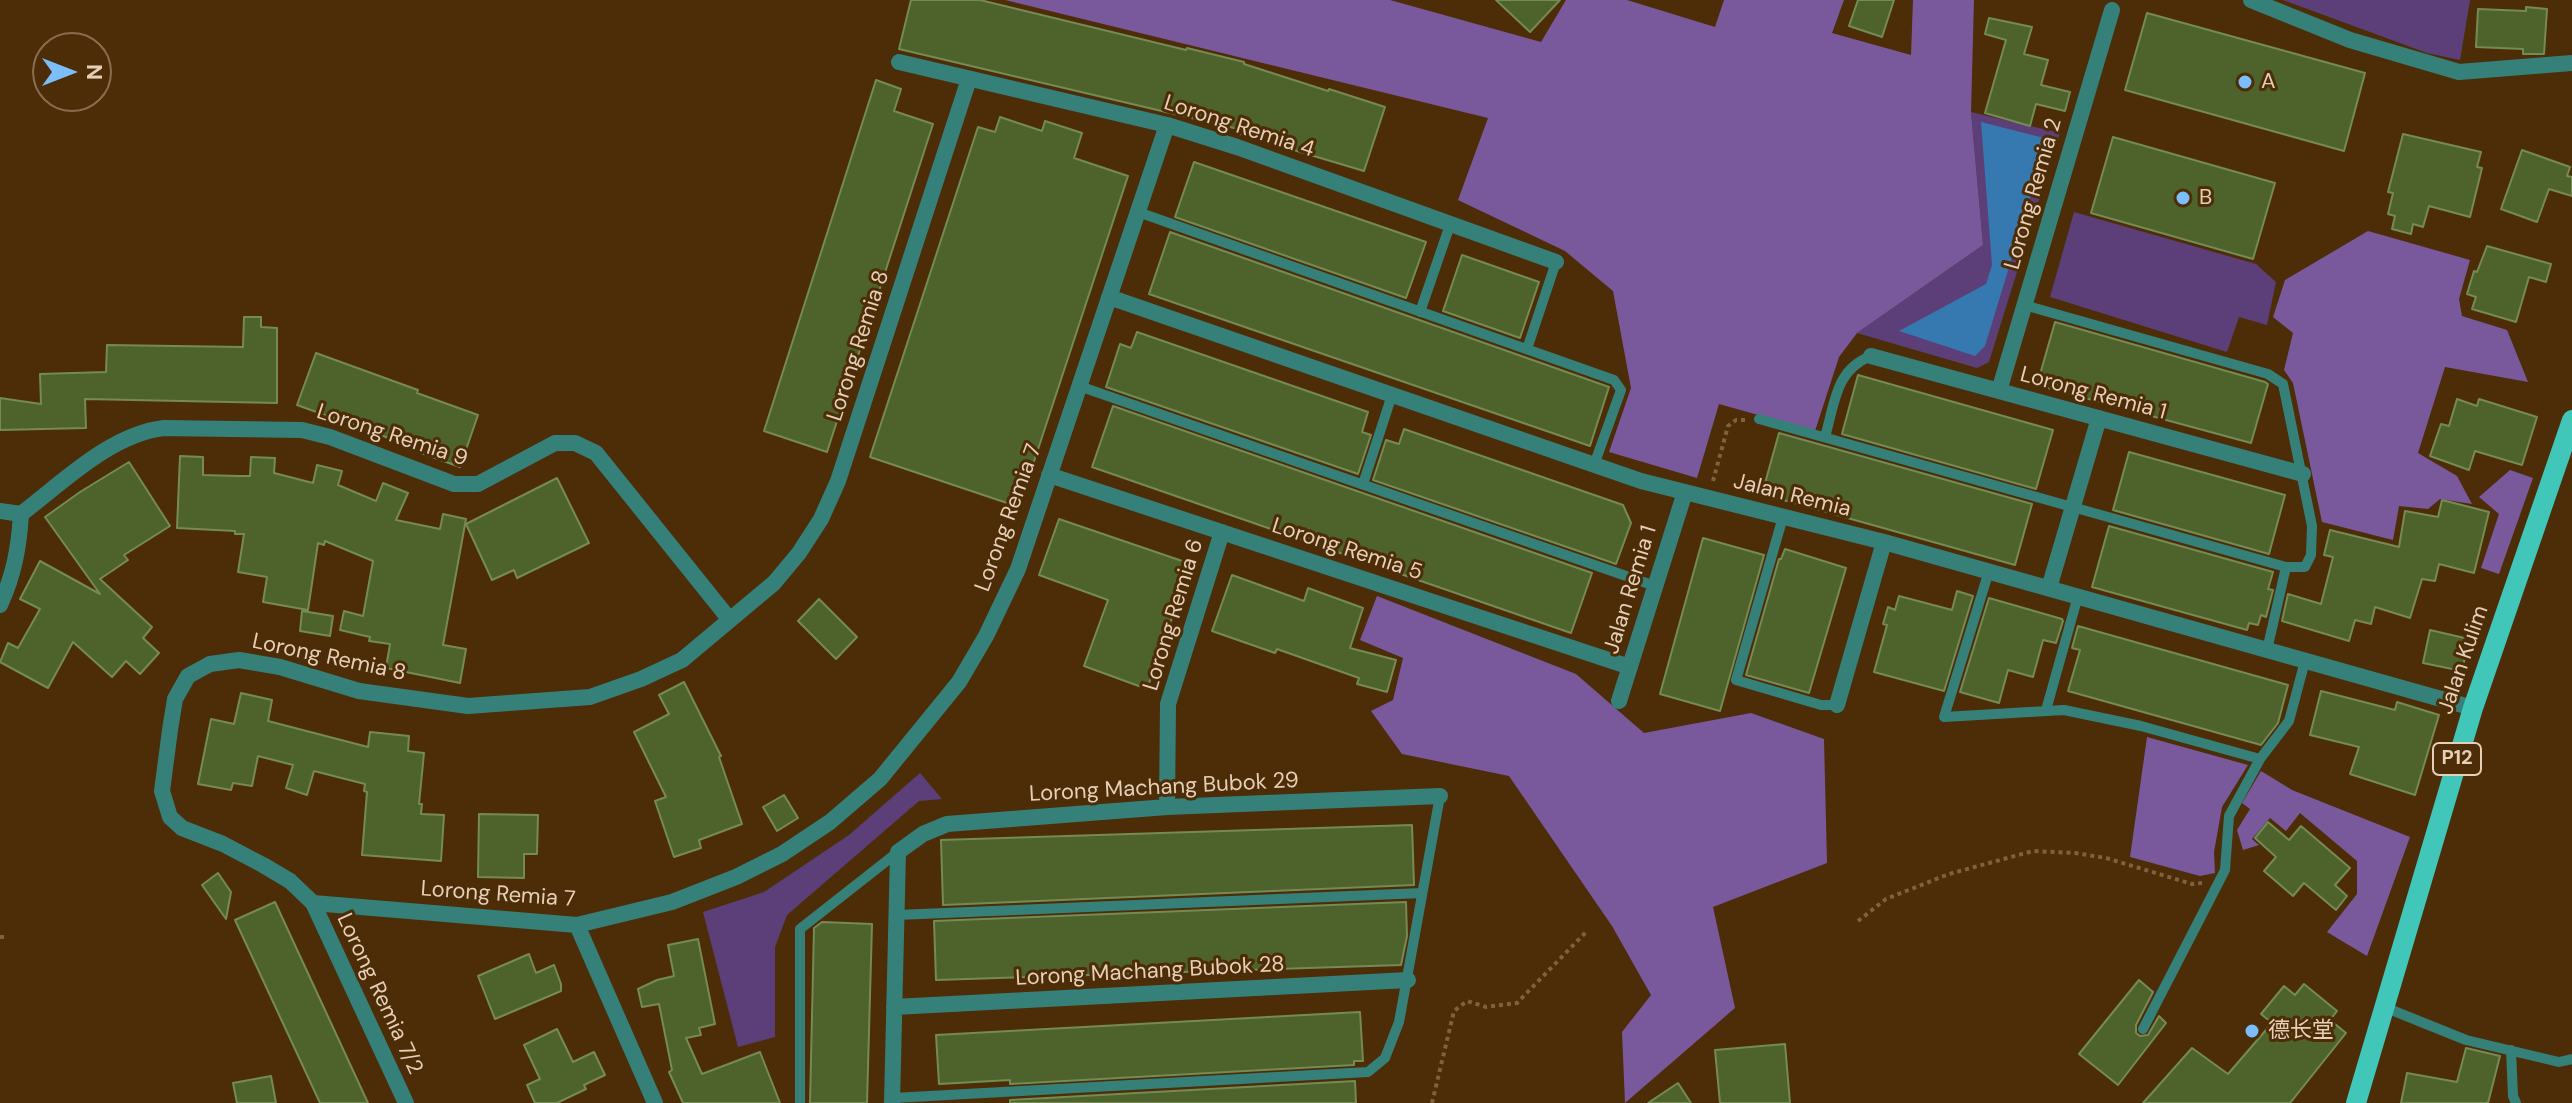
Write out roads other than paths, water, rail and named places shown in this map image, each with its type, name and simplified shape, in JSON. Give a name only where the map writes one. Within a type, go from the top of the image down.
[{"type":"main road","name":"Jalan Kulim","points":[[2356,1103],[2473,708],[2572,420]]},
{"type":"street","points":[[2251,0],[2350,40],[2459,72],[2572,63]]},
{"type":"street","name":"Lorong Remia 2","points":[[1999,391],[2112,10]]},
{"type":"street","name":"Lorong Remia 4","points":[[899,62],[1167,125],[1251,152],[1556,262]]},
{"type":"street","name":"Lorong Remia 8","points":[[313,903],[290,881],[223,844],[182,828],[170,817],[162,791],[175,699],[188,676],[210,664],[239,660],[280,667],[359,691],[468,706],[590,697],[682,660],[774,583],[821,519],[838,481],[969,79]]},
{"type":"street","name":"Lorong Remia 7","points":[[313,903],[577,925],[672,902],[736,877],[782,854],[830,822],[880,779],[959,682],[986,636],[1018,569],[1167,125]]},
{"type":"street","name":"Jalan Remia","points":[[1109,297],[1594,465],[1685,492],[1989,571],[2473,708]]},
{"type":"street","name":"Lorong Remia 1","points":[[1871,356],[2303,474]]},
{"type":"street","points":[[2049,588],[2099,418]]},
{"type":"street","name":"Lorong Remia 9","points":[[21,514],[120,440],[144,430],[302,430],[330,437],[454,484],[478,484],[555,443],[575,443],[596,453],[730,620]]},
{"type":"street","name":"Lorong Remia 5","points":[[1049,475],[1630,667]]},
{"type":"street","name":"Jalan Remia 1","points":[[1619,701],[1685,492]]},
{"type":"street","points":[[0,511],[21,514],[12,580],[0,605]]},
{"type":"street","name":"Lorong Remia 6","points":[[1167,807],[1168,704],[1222,532]]},
{"type":"street","points":[[1837,705],[1884,542]]},
{"type":"street","name":"Lorong Machang Bubok 29","points":[[898,852],[923,834],[947,824],[1167,807],[1440,796]]},
{"type":"street","points":[[892,1100],[898,852]]},
{"type":"street","name":"Lorong Remia 7/2","points":[[313,903],[406,1103]]},
{"type":"street","points":[[577,925],[655,1103]]},
{"type":"street","name":"Lorong Machang Bubok 28","points":[[894,1007],[1408,980]]},
{"type":"lane","points":[[1138,212],[1614,380],[1621,390],[1594,465]]},
{"type":"lane","points":[[1420,312],[1450,225]]},
{"type":"lane","points":[[1527,349],[1556,262]]},
{"type":"lane","points":[[1759,419],[2286,567],[2305,567],[2311,555],[2312,526],[2283,384],[2268,374],[2024,305]]},
{"type":"lane","points":[[1825,437],[1845,373],[1855,362],[1871,356]]},
{"type":"lane","points":[[1079,386],[1655,586]]},
{"type":"lane","points":[[1363,484],[1392,395]]},
{"type":"lane","points":[[1783,517],[1736,680],[1821,705],[1837,705]]},
{"type":"lane","points":[[2267,650],[2286,567]]},
{"type":"lane","points":[[1989,571],[1944,717],[2064,710],[2141,726],[2260,759]]},
{"type":"lane","points":[[2046,710],[2078,596]]},
{"type":"lane","points":[[2143,1029],[2225,870],[2229,816],[2260,759],[2289,721],[2305,661]]},
{"type":"lane","points":[[892,1100],[1368,1072],[1385,1058],[1399,1022],[1440,796]]},
{"type":"lane","points":[[800,1103],[800,929],[898,852]]},
{"type":"lane","points":[[897,915],[1422,893]]},
{"type":"lane","points":[[2384,1007],[2466,1040],[2559,1062],[2572,1059]]},
{"type":"lane","points":[[2511,1050],[2516,1103]]},
{"type":"water","points":[[1981,122],[2048,139],[1985,346],[1975,356],[1899,331],[1986,284],[1992,265]]},
{"type":"place","name":"A","points":[[2245,82]]},
{"type":"place","name":"B","points":[[2183,198]]},
{"type":"place","name":"德长堂","points":[[2252,1031]]}]
